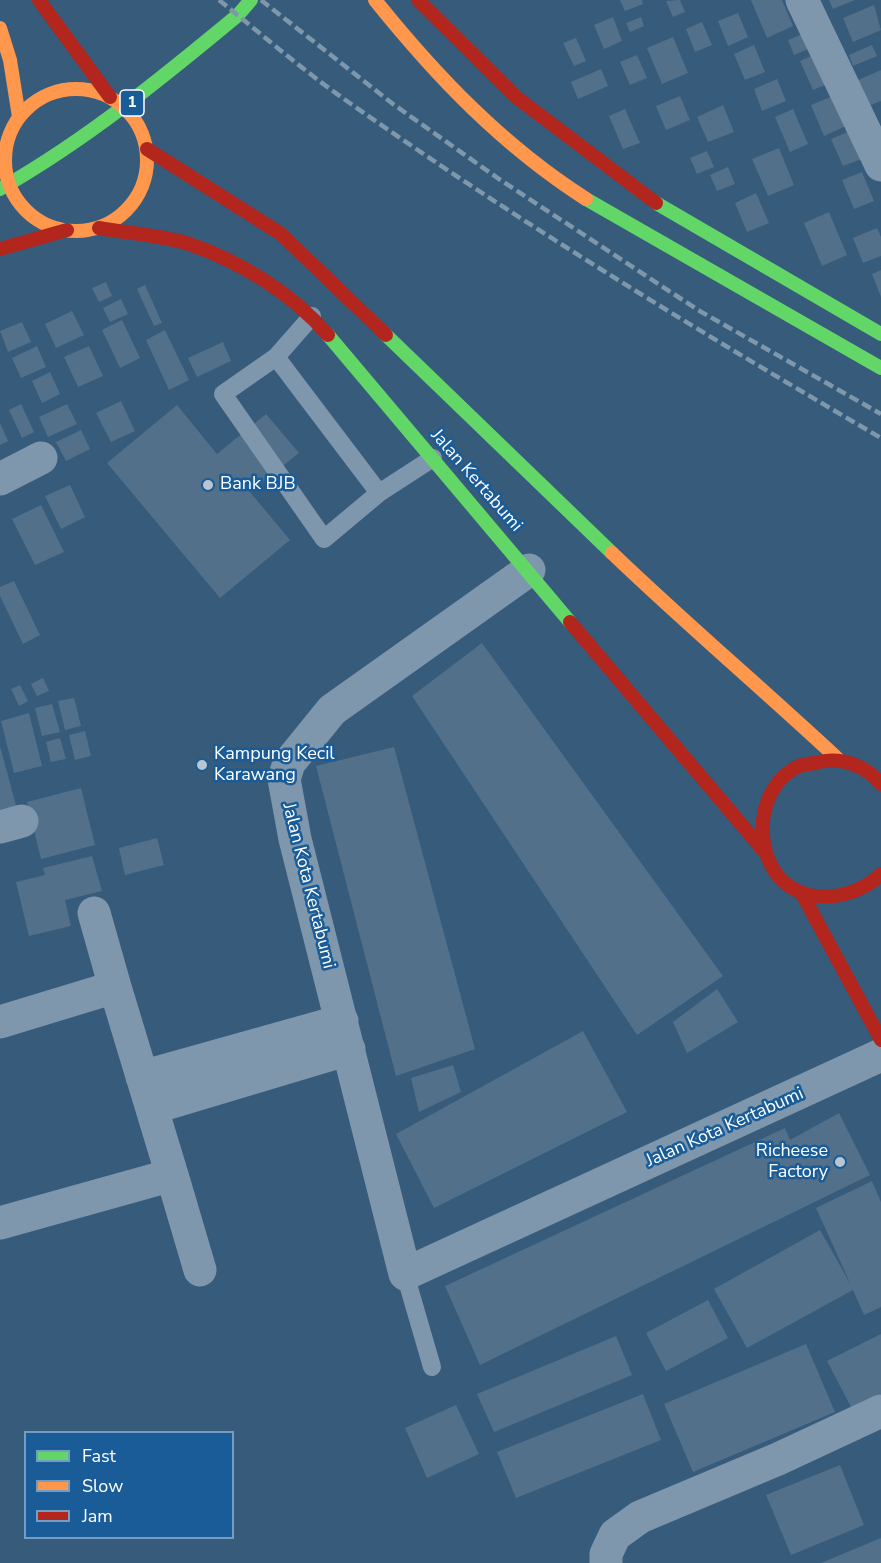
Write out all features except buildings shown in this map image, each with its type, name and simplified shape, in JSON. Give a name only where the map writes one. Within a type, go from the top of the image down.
[{"type":"main road","points":[[39,0],[110,97]]},
{"type":"main road","name":"1","points":[[0,189],[29,174],[118,114],[238,15],[251,0]]},
{"type":"main road","points":[[375,0],[420,55],[498,134],[533,162],[591,202],[835,344],[881,368]]},
{"type":"main road","points":[[418,0],[516,97],[646,197],[881,334]]},
{"type":"main road","points":[[0,28],[10,60],[19,117]]},
{"type":"main road","points":[[0,249],[67,230],[99,228],[121,215],[145,182],[147,149],[134,118],[110,97],[86,90],[61,91],[45,96],[19,117],[3,148],[7,179],[18,201],[36,219],[67,230]]},
{"type":"main road","name":"Jalan Kertabumi","points":[[147,149],[281,234],[648,588],[838,760]]},
{"type":"main road","name":"Jalan Kertabumi","points":[[99,228],[185,243],[252,273],[312,316],[763,849],[771,867],[785,882],[801,892]]},
{"type":"main road","points":[[763,849],[760,830],[763,811],[777,785],[800,767],[818,761],[838,760],[852,763],[879,780]]},
{"type":"main road","points":[[801,892],[820,898],[840,897],[859,892],[881,874]]},
{"type":"main road","points":[[801,892],[881,1040]]},
{"type":"street","points":[[802,0],[881,165]]},
{"type":"street","points":[[0,479],[41,459]]},
{"type":"street","name":"Jalan Kota Kertabumi","points":[[528,570],[332,710],[289,764],[284,779],[295,839],[405,1274],[881,1055]]},
{"type":"street","points":[[94,913],[200,1270]]},
{"type":"street","points":[[0,1022],[115,987]]},
{"type":"street","points":[[142,1077],[345,1035]]},
{"type":"street","points":[[152,1108],[345,1035]]},
{"type":"street","points":[[0,1223],[172,1175]]},
{"type":"street","points":[[606,1563],[606,1554],[615,1535],[640,1516],[778,1459],[881,1411]]},
{"type":"lane","points":[[312,316],[276,357],[223,394],[324,539],[379,493],[433,458]]},
{"type":"lane","points":[[276,357],[379,493]]},
{"type":"lane","name":"Jalan Kota Kertabumi","points":[[405,1274],[432,1367]]},
{"type":"railway","points":[[219,0],[328,87],[475,188],[676,316],[881,438]]},
{"type":"railway","points":[[261,0],[393,104],[499,179],[698,310],[881,414]]},
{"type":"traffic: fast","points":[[0,189],[63,150],[123,107],[238,15],[251,0]]},
{"type":"traffic: fast","points":[[586,199],[881,368]]},
{"type":"traffic: fast","points":[[656,203],[881,334]]},
{"type":"traffic: fast","points":[[328,335],[570,622]]},
{"type":"traffic: fast","points":[[386,335],[612,553]]},
{"type":"traffic: slow","points":[[375,0],[422,56],[472,108],[526,156],[586,199]]},
{"type":"traffic: slow","points":[[0,28],[10,60],[19,117]]},
{"type":"traffic: slow","points":[[76,89],[103,94],[126,110],[142,133],[147,160],[142,187],[126,210],[103,226],[76,231],[49,226],[26,210],[10,187],[5,160],[10,133],[26,110],[49,94],[76,89]]},
{"type":"traffic: slow","points":[[612,553],[839,760]]},
{"type":"traffic: jam","points":[[39,0],[110,97]]},
{"type":"traffic: jam","points":[[418,0],[516,97],[656,203]]},
{"type":"traffic: jam","points":[[147,149],[281,234],[386,335]]},
{"type":"traffic: jam","points":[[99,228],[175,240],[206,250],[244,269],[281,292],[298,305],[328,335]]},
{"type":"traffic: jam","points":[[0,249],[67,230]]},
{"type":"traffic: jam","points":[[570,622],[763,850]]},
{"type":"traffic: jam","points":[[881,784],[868,772],[845,762],[828,761],[799,766],[784,776],[774,788],[767,802],[763,833],[770,863],[778,876],[789,886],[801,892],[815,896],[844,894],[858,890],[881,874]]},
{"type":"traffic: jam","points":[[801,892],[881,1040]]},
{"type":"place","name":"Bank BJB","points":[[208,485]]},
{"type":"place","name":"Kampung Kecil Karawang","points":[[202,765]]},
{"type":"place","name":"Richeese Factory","points":[[840,1162]]}]
